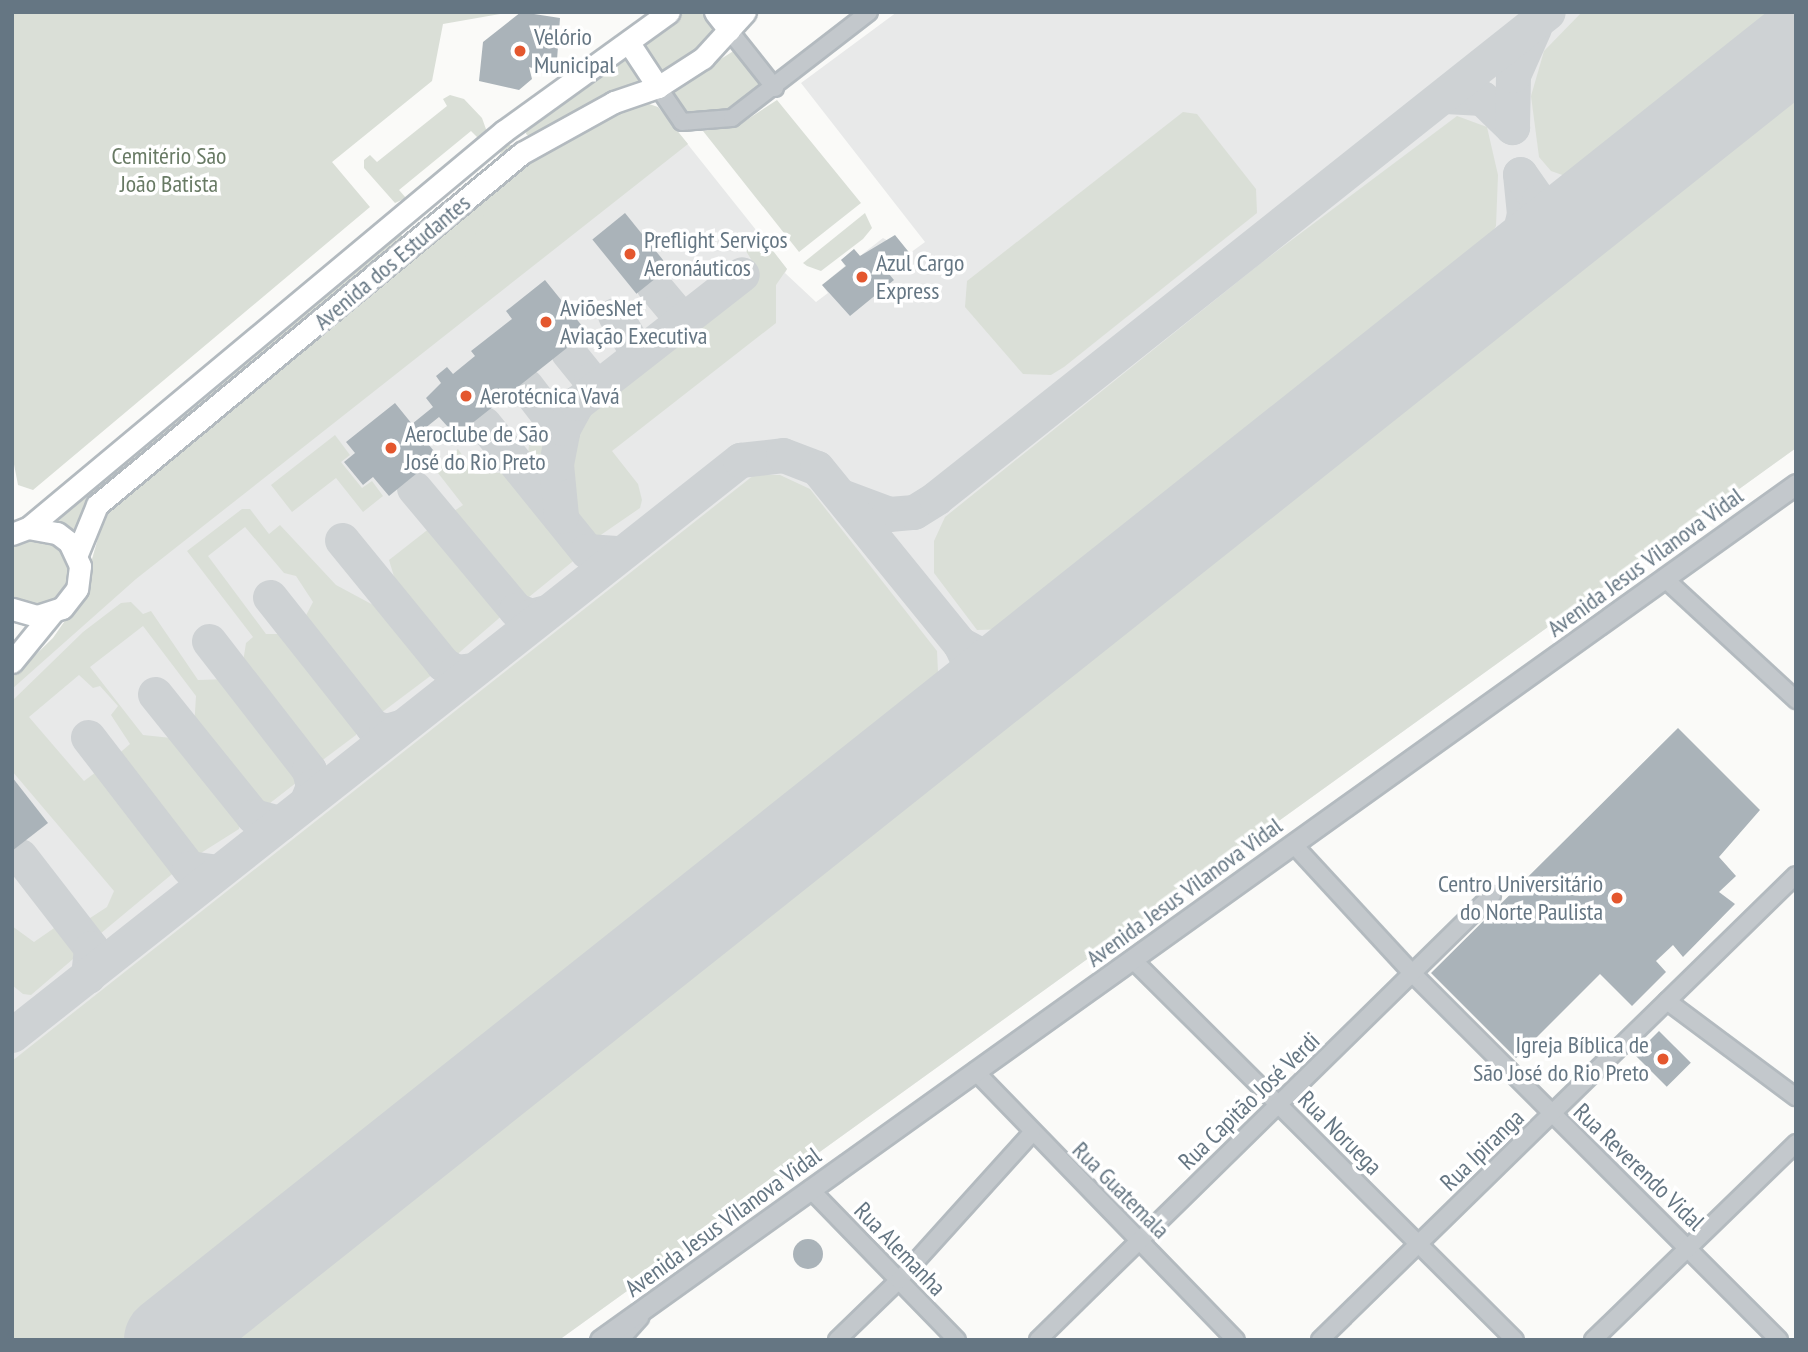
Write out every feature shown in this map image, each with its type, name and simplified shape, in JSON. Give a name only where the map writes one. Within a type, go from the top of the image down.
[{"type":"main road","name":"Avenida dos Estudantes","points":[[19,526],[504,131],[669,12]]},
{"type":"main road","points":[[715,12],[729,30]]},
{"type":"main road","name":"Avenida dos Estudantes","points":[[77,554],[97,505],[522,153],[614,102],[658,87],[703,58],[745,12]]},
{"type":"main road","points":[[629,43],[658,87]]},
{"type":"main road","points":[[504,131],[522,153]]},
{"type":"main road","points":[[399,216],[418,241]]},
{"type":"main road","points":[[12,662],[77,589],[77,554],[57,533],[19,526]]},
{"type":"main road","points":[[12,609],[37,617],[52,614]]},
{"type":"street","points":[[658,87],[682,121],[703,123],[740,115],[869,12]]},
{"type":"street","points":[[729,30],[775,88]]},
{"type":"street","name":"Avenida Jesus Vilanova Vidal","points":[[600,1340],[1796,484]]},
{"type":"street","points":[[1664,578],[1795,698]]},
{"type":"street","name":"Rua Reverendo Vidal","points":[[1293,844],[1412,973],[1689,1247],[1779,1340]]},
{"type":"street","name":"Rua Ipiranga","points":[[1320,1340],[1796,875]]},
{"type":"street","name":"Rua Capitão José Verdi","points":[[1038,1340],[1492,895]]},
{"type":"street","name":"Rua Noruega","points":[[1132,959],[1515,1340]]},
{"type":"street","points":[[1667,1001],[1796,1097]]},
{"type":"street","name":"Rua Guatemala","points":[[975,1071],[1032,1133],[1236,1340]]},
{"type":"street","points":[[837,1340],[899,1280],[1032,1133]]},
{"type":"street","points":[[1593,1340],[1796,1143]]},
{"type":"street","name":"Rua Alemanha","points":[[810,1189],[957,1340]]},
{"type":"street","points":[[620,1340],[660,1297]]},
{"type":"shaded area","points":[[897,12],[1796,12],[1796,448],[559,1340],[12,1340],[12,678],[53,638],[81,598],[105,514],[658,107],[787,269],[785,273],[816,302],[828,293],[822,285],[845,266],[841,260],[854,249],[860,256],[883,238],[910,253],[925,242],[801,83]]},
{"type":"green space","name":"Cemitério São João Batista","points":[[12,12],[512,12],[443,24],[432,81],[332,162],[370,207],[33,490],[18,485],[12,454]]},
{"type":"green space","points":[[679,12],[706,12],[718,28],[699,52],[658,77],[638,45]]},
{"type":"green space","points":[[1582,12],[1781,12],[1623,142],[1579,176],[1568,177],[1551,171],[1539,157],[1531,96],[1544,51]]},
{"type":"green space","points":[[735,50],[766,88],[737,109],[687,116],[671,91]]},
{"type":"green space","points":[[628,58],[643,75],[642,83],[533,139],[526,134],[527,126]]},
{"type":"green space","points":[[1796,90],[1796,448],[559,1340],[226,1340]]},
{"type":"green space","points":[[450,95],[464,99],[482,118],[487,132],[479,139],[471,131],[399,190],[406,198],[395,203],[364,168],[364,160],[370,155],[377,162],[447,106],[443,99]]},
{"type":"green space","points":[[777,100],[861,203],[799,252],[703,131],[739,125]]},
{"type":"green space","points":[[643,102],[658,107],[688,144],[136,579],[12,689],[12,678],[53,638],[81,598],[105,514],[504,178],[614,111]]},
{"type":"green space","points":[[1183,112],[1197,114],[1256,189],[1257,213],[1064,367],[1051,375],[1023,374],[965,307],[967,281]]},
{"type":"green space","points":[[1457,116],[1487,127],[1498,175],[1496,226],[1477,260],[1310,385],[1008,629],[977,630],[934,573],[934,541],[945,517],[1261,263]]},
{"type":"green space","points":[[505,143],[514,147],[465,257],[456,253]]},
{"type":"green space","points":[[865,213],[872,228],[863,239],[821,271],[803,263]]},
{"type":"green space","points":[[396,232],[404,237],[402,244],[91,507],[76,542],[51,519]]},
{"type":"green space","points":[[760,234],[787,269],[776,285],[776,323],[612,451],[638,484],[642,500],[640,508],[592,541],[566,507],[566,452],[574,423],[593,399],[757,269],[746,251]]},
{"type":"green space","points":[[530,434],[550,455],[542,481],[527,466]]},
{"type":"green space","points":[[335,435],[350,455],[341,462],[362,488],[372,481],[383,496],[363,512],[336,478],[292,512],[271,485]]},
{"type":"green space","points":[[458,449],[475,474],[514,472],[576,550],[577,558],[524,601],[517,600],[448,515],[463,505],[438,473],[444,459]]},
{"type":"green space","points":[[754,475],[780,475],[810,489],[937,651],[938,672],[930,692],[121,1340],[12,1340],[12,1061]]},
{"type":"green space","points":[[242,509],[250,509],[269,534],[280,525],[336,585],[390,614],[433,668],[433,674],[377,716],[301,625],[313,602],[296,576],[284,573],[245,527],[208,556],[266,634],[289,634],[360,724],[356,735],[320,762],[242,668],[246,643],[253,637],[187,551]]},
{"type":"green space","points":[[435,524],[505,613],[453,658],[443,657],[403,606],[389,560]]},
{"type":"green space","points":[[24,537],[58,540],[75,570],[59,600],[43,606],[12,596],[12,545]]},
{"type":"green space","points":[[131,602],[143,614],[151,611],[198,680],[229,679],[301,779],[265,807],[253,805],[194,728],[196,696],[143,626],[90,667],[143,735],[181,739],[242,814],[239,829],[193,858],[115,757],[130,744],[111,715],[118,706],[100,686],[93,688],[79,675],[29,717],[84,781],[100,769],[109,777],[177,870],[100,934],[87,920],[107,907],[114,891],[12,771],[12,701],[83,632],[121,603]]},
{"type":"green space","points":[[60,924],[80,953],[31,995],[23,994],[12,985],[12,926],[34,942]]},
{"type":"building","name":"Velório Municipal","points":[[521,12],[560,18],[557,60],[543,71],[529,67],[532,79],[519,90],[479,81],[483,42]]},
{"type":"building","name":"Preflight Serviços Aeronáuticos","points":[[625,213],[669,267],[636,294],[592,239]]},
{"type":"building","name":"Azul Cargo Express","points":[[895,235],[912,256],[889,274],[894,280],[850,316],[822,285],[846,266],[841,260],[854,249],[860,256]]},
{"type":"building","points":[[545,280],[587,332],[456,436],[439,417],[419,433],[438,456],[389,496],[373,477],[363,485],[344,462],[355,453],[346,442],[395,403],[412,424],[433,407],[426,398],[441,383],[436,376],[447,367],[453,374],[475,356],[471,351],[512,319],[506,311]]},
{"type":"building","name":"Centro Universitário do Norte Paulista","points":[[1678,728],[1760,810],[1719,857],[1736,876],[1719,892],[1735,904],[1683,957],[1673,945],[1656,961],[1666,972],[1632,1006],[1600,974],[1516,1058],[1431,973]]},
{"type":"building","points":[[12,777],[48,823],[12,851]]},
{"type":"building","name":"Igreja Bíblica de São José do Rio Preto","points":[[1659,1031],[1691,1063],[1667,1087],[1635,1055]]},
{"type":"building","points":[[808,1239],[819,1243],[823,1254],[819,1265],[808,1269],[797,1265],[793,1254],[797,1243]]},
{"type":"taxiway","points":[[844,497],[889,514],[914,512],[936,498],[1548,12]]},
{"type":"taxiway","points":[[1445,96],[1482,98],[1512,127],[1513,75],[1534,28]]},
{"type":"taxiway","points":[[1479,299],[1504,270],[1516,246],[1524,214],[1520,174],[1539,201],[1551,207],[1575,210],[1603,201]]},
{"type":"taxiway","points":[[561,516],[556,464],[563,428],[577,403],[742,274]]},
{"type":"taxiway","points":[[653,285],[676,312],[676,325]]},
{"type":"taxiway","points":[[615,315],[637,352]]},
{"type":"taxiway","points":[[568,352],[591,380],[591,389]]},
{"type":"taxiway","points":[[526,386],[562,433]]},
{"type":"taxiway","points":[[484,424],[587,551],[616,553]]},
{"type":"taxiway","points":[[12,1035],[740,460],[783,455],[817,468],[960,644]]},
{"type":"taxiway","points":[[414,488],[516,610],[531,616],[546,612]]},
{"type":"taxiway","points":[[342,540],[443,664],[456,672],[472,670]]},
{"type":"taxiway","points":[[270,597],[373,727],[386,731],[400,727]]},
{"type":"taxiway","points":[[209,641],[309,770],[313,786],[307,801]]},
{"type":"taxiway","points":[[951,715],[969,683],[969,663],[960,644],[992,661],[1030,652]]},
{"type":"taxiway","points":[[155,694],[253,816],[280,823]]},
{"type":"taxiway","points":[[88,737],[189,868],[217,872]]},
{"type":"taxiway","points":[[20,856],[91,948],[88,976]]},
{"type":"runway","points":[[168,1340],[1796,45]]},
{"type":"place","name":"Velório Municipal","points":[[520,51]]},
{"type":"place","name":"Preflight Serviços Aeronáuticos","points":[[630,254]]},
{"type":"place","name":"Azul Cargo Express","points":[[862,277]]},
{"type":"place","name":"AviõesNet Aviação Executiva","points":[[546,322]]},
{"type":"place","name":"Aerotécnica Vavá","points":[[466,396]]},
{"type":"place","name":"Aeroclube de São José do Rio Preto","points":[[391,448]]},
{"type":"place","name":"Centro Universitário do Norte Paulista","points":[[1617,898]]},
{"type":"place","name":"Igreja Bíblica de São José do Rio Preto","points":[[1663,1059]]}]
